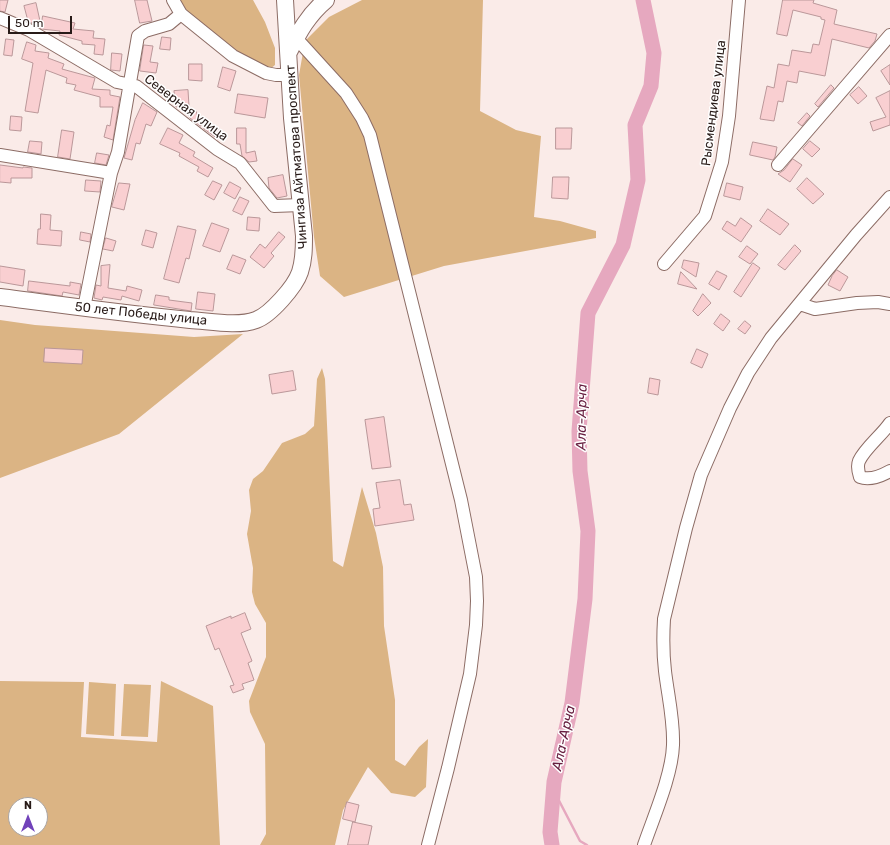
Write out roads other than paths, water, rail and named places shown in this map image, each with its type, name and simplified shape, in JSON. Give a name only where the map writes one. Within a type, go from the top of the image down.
[{"type":"main road","name":"Чингиза Айтматова проспект","points":[[276,305],[300,274],[304,252],[304,236],[292,118],[285,0]]},
{"type":"main road","points":[[289,52],[311,14],[326,0]]},
{"type":"main road","name":"50 лет Победы улица","points":[[0,297],[153,316],[236,323],[257,320],[276,305]]},
{"type":"street","points":[[172,0],[181,14],[233,56],[266,72],[276,75],[290,75]]},
{"type":"street","name":"Рысмендиева улица","points":[[664,264],[705,216],[722,162],[729,116],[739,0]]},
{"type":"street","points":[[84,308],[111,173],[118,152],[138,36],[144,31],[169,24],[181,14]]},
{"type":"street","name":"Северная улица","points":[[0,18],[29,30],[117,82],[136,86],[217,149],[240,163],[274,206],[300,205]]},
{"type":"street","points":[[778,165],[890,35]]},
{"type":"street","points":[[296,38],[346,93],[362,118],[370,135],[461,500],[476,577],[476,625],[470,674],[450,761],[428,845]]},
{"type":"street","points":[[0,155],[111,173]]},
{"type":"street","points":[[644,845],[665,781],[671,760],[673,745],[665,670],[663,633],[664,619],[671,585],[701,475],[730,408],[748,373],[771,338],[856,234],[890,197]]},
{"type":"street","points":[[800,304],[815,309],[857,303],[878,302],[890,304]]},
{"type":"street","points":[[890,423],[859,461],[858,470],[860,477],[864,479],[883,475],[890,471]]},
{"type":"waterway","name":"Ала-Арча","points":[[552,845],[550,832],[554,782],[572,703],[585,599],[588,531],[580,471],[579,431],[588,313],[623,245],[638,180],[635,125],[651,86],[654,53],[643,0]]},
{"type":"waterway","points":[[554,791],[580,841],[587,845]]}]
